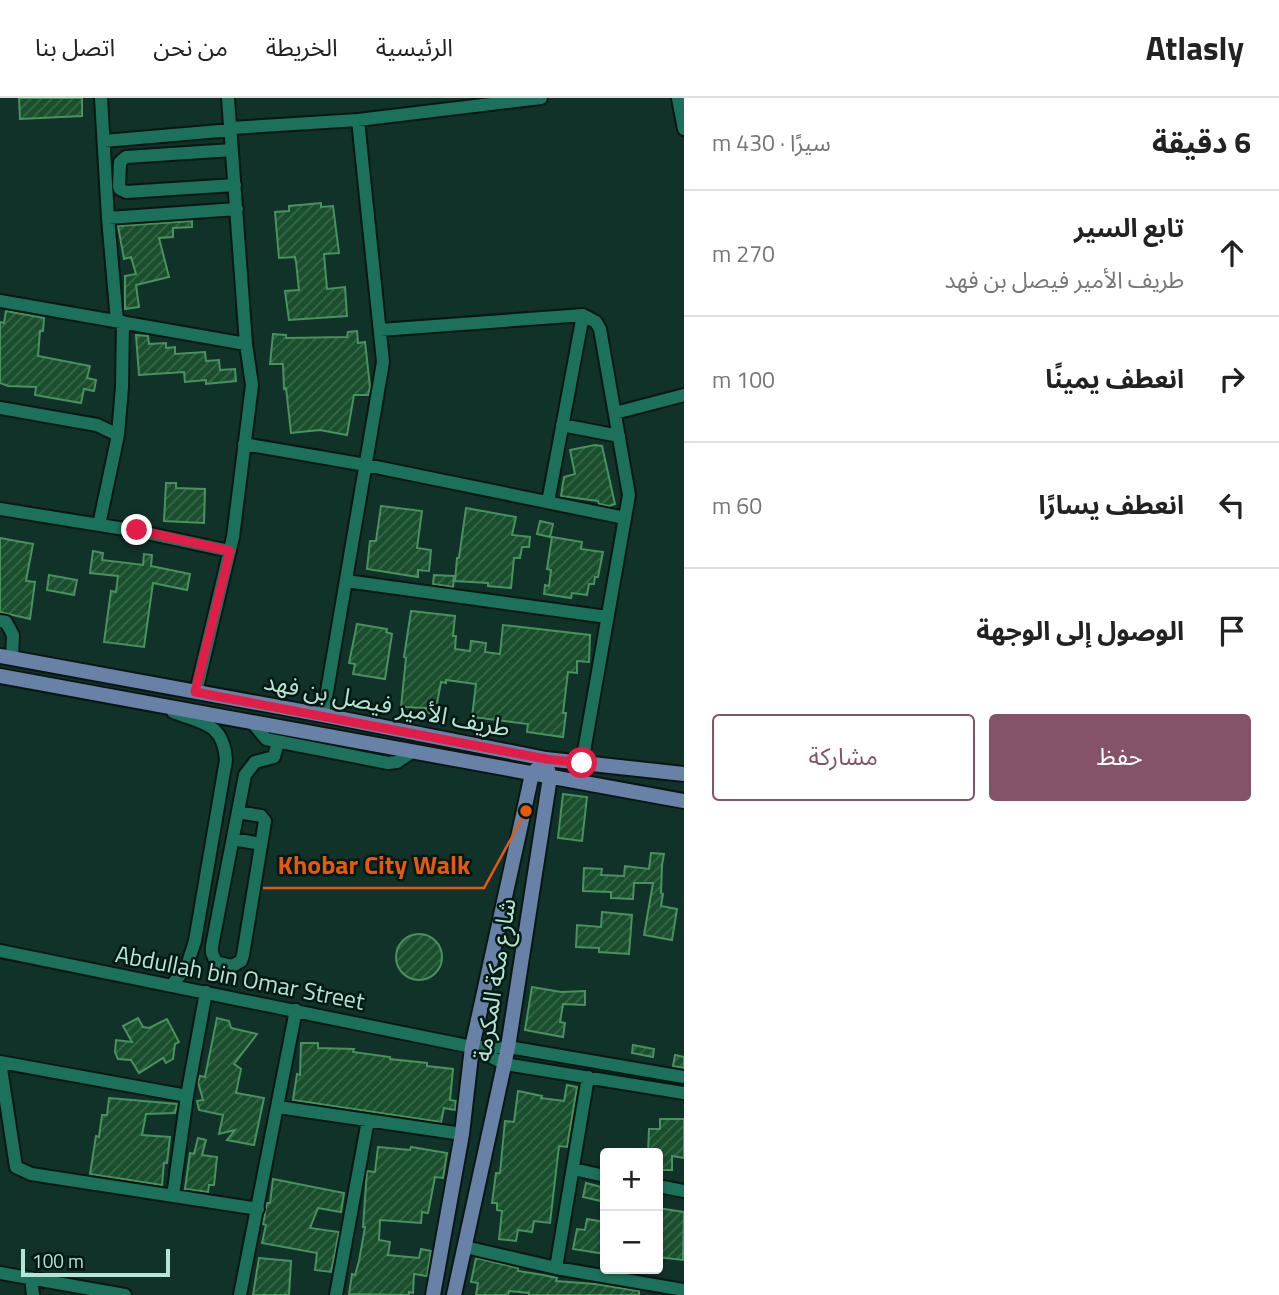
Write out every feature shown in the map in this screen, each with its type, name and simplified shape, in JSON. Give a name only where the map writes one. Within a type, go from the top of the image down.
[{"type":"main road","name":"طريف الأمير فيصل بن فهد","points":[[6,657],[546,759],[684,774]]},
{"type":"main road","name":"طريف الأمير فيصل بن فهد","points":[[0,676],[684,802]]},
{"type":"main road","name":"شارع مكة المكرمة","points":[[433,1295],[462,1134],[472,1047],[533,774],[546,759]]},
{"type":"main road","name":"شارع مكة المكرمة","points":[[454,1295],[508,1047],[550,777],[546,759]]},
{"type":"street","points":[[99,525],[118,435],[122,387],[120,322],[108,218],[101,98]]},
{"type":"street","points":[[195,692],[230,551],[252,385],[246,344],[228,98]]},
{"type":"street","points":[[104,141],[358,120],[541,98]]},
{"type":"street","points":[[678,98],[684,129]]},
{"type":"street","points":[[323,715],[383,362],[358,120]]},
{"type":"street","points":[[232,150],[126,158],[120,162],[119,186],[120,190],[126,192],[235,185]]},
{"type":"street","points":[[108,218],[237,209]]},
{"type":"street","points":[[0,301],[246,344]]},
{"type":"street","points":[[380,330],[583,315],[596,322],[600,329],[629,495],[582,763]]},
{"type":"street","points":[[548,502],[583,315]]},
{"type":"street","points":[[615,413],[684,395]]},
{"type":"street","points":[[0,408],[97,425],[118,435]]},
{"type":"street","points":[[562,425],[619,436]]},
{"type":"street","points":[[244,444],[366,465],[625,518]]},
{"type":"street","points":[[0,509],[137,530],[230,551]]},
{"type":"street","points":[[346,580],[607,617]]},
{"type":"street","points":[[0,621],[6,622],[13,635],[6,657]]},
{"type":"street","points":[[155,704],[217,730],[223,740],[226,760],[195,941],[187,966],[172,985]]},
{"type":"street","points":[[252,722],[266,739],[388,763],[397,762],[412,752]]},
{"type":"street","points":[[238,812],[264,818],[243,955],[241,961],[232,965],[220,964],[213,957],[212,946],[245,775],[256,762],[274,757],[278,742]]},
{"type":"street","points":[[233,839],[261,845]]},
{"type":"street","name":"Abdullah bin Omar Street","points":[[0,951],[472,1047],[508,1047],[678,1076]]},
{"type":"street","points":[[173,1196],[187,1096],[206,992]]},
{"type":"street","points":[[240,1295],[296,1010]]},
{"type":"street","name":"Abdullah bin Omar Street","points":[[472,1047],[505,1064],[684,1093]]},
{"type":"street","points":[[187,1096],[0,1062],[16,1167],[31,1174],[258,1209]]},
{"type":"street","points":[[669,1090],[678,1076]]},
{"type":"street","points":[[555,1268],[588,1077]]},
{"type":"street","points":[[278,1107],[462,1134]]},
{"type":"street","points":[[337,1295],[368,1120]]},
{"type":"street","points":[[573,1169],[600,1175]]},
{"type":"street","points":[[663,1187],[684,1191]]},
{"type":"street","points":[[465,1247],[555,1268],[684,1290]]},
{"type":"street","points":[[0,1273],[125,1295]]},
{"type":"street","points":[[31,1278],[33,1295]]},
{"type":"building","points":[[19,98],[82,98],[82,116],[20,119]]},
{"type":"building","points":[[321,203],[321,207],[333,206],[339,253],[324,254],[327,289],[345,287],[347,316],[289,320],[285,291],[299,290],[296,262],[295,257],[279,258],[275,212],[289,211],[289,206]]},
{"type":"building","points":[[192,221],[192,227],[173,228],[173,237],[159,238],[169,277],[136,285],[139,307],[125,309],[125,276],[136,274],[131,257],[124,259],[118,226]]},
{"type":"building","points":[[6,311],[44,318],[38,356],[90,366],[87,378],[96,380],[94,391],[84,389],[81,403],[35,395],[36,387],[0,383],[0,322],[4,323]]},
{"type":"building","points":[[357,331],[358,343],[365,342],[370,387],[368,395],[354,395],[347,435],[320,430],[291,433],[283,364],[270,364],[273,334],[286,335],[286,338],[347,337],[348,332]]},
{"type":"building","points":[[136,335],[148,336],[149,344],[166,343],[166,348],[175,347],[175,354],[205,352],[206,361],[219,360],[220,370],[235,369],[236,381],[206,384],[206,380],[185,382],[184,372],[139,375]]},
{"type":"building","points":[[602,446],[615,504],[609,506],[599,504],[598,501],[561,496],[564,477],[575,474],[570,450]]},
{"type":"building","points":[[166,483],[176,483],[176,488],[205,489],[204,523],[164,521]]},
{"type":"building","points":[[381,506],[422,511],[417,548],[431,550],[429,571],[418,570],[418,577],[367,569],[370,541],[376,541]]},
{"type":"building","points":[[466,508],[516,517],[512,535],[530,537],[529,547],[522,547],[520,558],[514,558],[511,588],[488,586],[488,583],[455,581]]},
{"type":"building","points":[[540,521],[553,524],[550,537],[537,534]]},
{"type":"building","points":[[552,537],[582,542],[581,549],[603,552],[598,577],[595,577],[594,584],[589,584],[587,595],[572,593],[571,598],[544,594],[545,585],[549,586],[551,570],[547,569]]},
{"type":"building","points":[[0,538],[33,544],[26,581],[35,582],[30,619],[0,612]]},
{"type":"building","points":[[93,551],[103,553],[102,560],[143,565],[144,554],[152,555],[151,566],[190,574],[187,590],[153,583],[144,647],[104,642],[111,591],[116,592],[118,576],[90,573]]},
{"type":"building","points":[[49,575],[77,580],[74,595],[47,590]]},
{"type":"building","points":[[434,575],[454,576],[453,587],[433,584]]},
{"type":"building","points":[[411,611],[455,616],[455,649],[470,651],[471,641],[486,643],[485,652],[500,654],[503,625],[590,635],[589,662],[577,661],[577,673],[568,672],[563,737],[527,732],[528,724],[472,717],[476,684],[446,680],[446,683],[441,682],[435,714],[425,712],[426,708],[401,707],[404,657]]},
{"type":"building","points":[[357,624],[387,629],[386,632],[392,634],[385,679],[353,674],[355,664],[349,663]]},
{"type":"building","points":[[563,794],[587,797],[582,841],[558,838]]},
{"type":"building","points":[[651,853],[664,854],[661,906],[677,909],[672,940],[644,935],[653,883],[634,883],[633,899],[611,898],[611,892],[583,891],[584,868],[602,869],[601,875],[624,876],[625,866],[649,869]]},
{"type":"building","points":[[602,912],[632,915],[629,954],[576,947],[577,925],[601,927]]},
{"type":"building","points":[[419,934],[435,941],[442,957],[435,973],[419,980],[403,973],[396,957],[403,941]]},
{"type":"building","points":[[532,987],[561,992],[585,991],[585,1005],[563,1004],[560,1022],[565,1023],[563,1037],[525,1030]]},
{"type":"building","points":[[138,1018],[143,1027],[149,1028],[167,1019],[179,1042],[175,1044],[173,1059],[166,1063],[163,1058],[139,1073],[131,1060],[118,1059],[115,1052],[116,1040],[132,1042],[123,1026]]},
{"type":"building","points":[[217,1018],[229,1021],[231,1028],[257,1034],[234,1064],[241,1069],[236,1093],[264,1098],[254,1145],[227,1140],[235,1130],[219,1134],[223,1115],[199,1110],[197,1101],[203,1100],[198,1082],[200,1076],[205,1077]]},
{"type":"building","points":[[301,1043],[318,1043],[318,1048],[354,1049],[353,1052],[453,1069],[450,1100],[456,1101],[455,1110],[444,1108],[441,1122],[293,1100],[297,1074],[300,1075]]},
{"type":"building","points":[[633,1045],[654,1049],[653,1057],[632,1053]]},
{"type":"building","points":[[675,1055],[684,1057],[684,1068],[673,1066]]},
{"type":"building","points":[[567,1085],[577,1087],[567,1147],[559,1146],[550,1223],[534,1221],[532,1232],[518,1230],[516,1241],[499,1239],[502,1211],[497,1210],[497,1203],[492,1203],[496,1173],[500,1173],[505,1121],[514,1122],[518,1091],[564,1101]]},
{"type":"building","points":[[109,1098],[177,1104],[175,1113],[146,1114],[142,1135],[170,1137],[162,1185],[90,1174],[96,1136],[99,1137],[102,1115],[107,1115]]},
{"type":"building","points":[[660,1119],[684,1119],[684,1158],[672,1156],[672,1170],[663,1170],[663,1148],[648,1148],[649,1129],[660,1129]]},
{"type":"building","points":[[198,1138],[206,1140],[202,1155],[217,1157],[214,1185],[209,1185],[208,1192],[185,1189],[190,1153],[194,1154]]},
{"type":"building","points":[[378,1147],[410,1150],[411,1147],[447,1153],[443,1178],[435,1177],[428,1213],[422,1212],[421,1223],[380,1220],[379,1240],[390,1242],[388,1255],[419,1258],[421,1249],[431,1251],[427,1276],[414,1274],[413,1293],[409,1292],[409,1295],[349,1294],[365,1227],[367,1171],[375,1172]]},
{"type":"building","points":[[273,1179],[344,1193],[341,1212],[318,1208],[310,1228],[339,1232],[331,1272],[315,1270],[317,1253],[262,1243],[266,1225],[263,1224],[267,1203],[270,1203]]},
{"type":"building","points":[[586,1183],[600,1187],[600,1201],[583,1197]]},
{"type":"building","points":[[663,1209],[684,1212],[683,1260],[663,1258]]},
{"type":"building","points":[[587,1219],[600,1221],[600,1253],[573,1249],[577,1229],[585,1230]]},
{"type":"building","points":[[259,1258],[291,1261],[289,1295],[253,1295]]},
{"type":"building","points":[[476,1258],[518,1268],[518,1271],[557,1278],[556,1281],[639,1291],[639,1295],[529,1295],[509,1291],[508,1295],[476,1295],[478,1283],[471,1282]]},
{"type":"place","name":"Khobar City Walk","points":[[526,811]]},
{"type":"route","points":[[137,530],[230,551],[195,692],[546,759],[582,763]]}]
